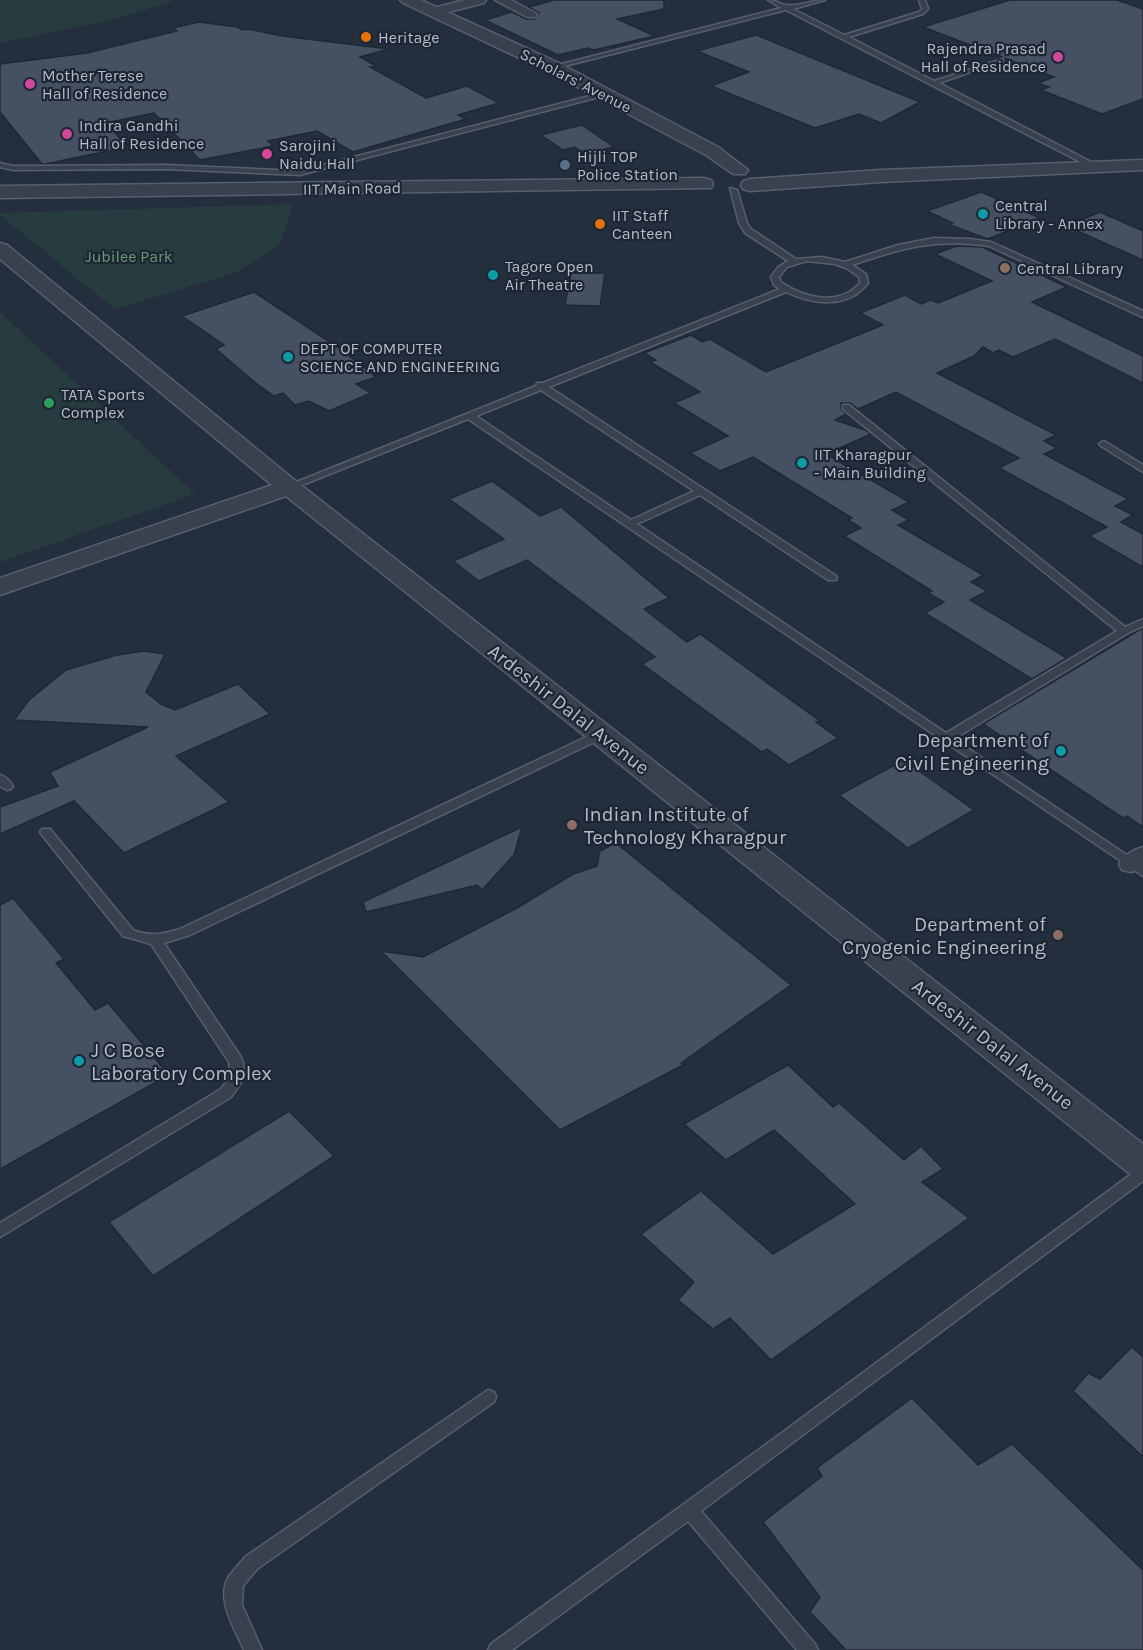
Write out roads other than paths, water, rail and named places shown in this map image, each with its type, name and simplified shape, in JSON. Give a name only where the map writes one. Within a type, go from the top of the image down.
[{"type":"street","name":"Scholars' Avenue","points":[[408,0],[553,67],[605,94],[722,157],[743,180]]},
{"type":"street","points":[[433,12],[480,0]]},
{"type":"street","points":[[501,0],[531,14]]},
{"type":"street","points":[[743,180],[848,180],[881,176],[1143,165]]},
{"type":"street","name":"IIT Main Road","points":[[0,192],[704,184],[701,177],[708,171],[722,168],[743,180]]},
{"type":"street","name":"Ardeshir Dalal Avenue","points":[[0,249],[289,487],[1143,1164]]},
{"type":"street","points":[[0,587],[289,487]]},
{"type":"lane","points":[[771,0],[1095,166]]},
{"type":"lane","points":[[553,67],[822,0]]},
{"type":"lane","points":[[844,37],[921,13],[925,9],[922,0]]},
{"type":"lane","points":[[933,83],[1002,60]]},
{"type":"lane","points":[[0,165],[13,168],[166,167],[300,172],[605,94]]},
{"type":"lane","points":[[743,180],[742,223],[748,231],[794,261]]},
{"type":"lane","points":[[847,264],[894,248],[933,239],[965,239],[991,244],[1143,314]]},
{"type":"lane","points":[[821,259],[847,264],[863,276],[864,283],[861,289],[840,298],[817,299],[795,295],[784,290],[775,277],[777,270],[794,261],[821,259]]},
{"type":"lane","points":[[289,487],[540,385],[784,290]]},
{"type":"lane","points":[[540,385],[832,578]]},
{"type":"lane","points":[[846,407],[1124,631]]},
{"type":"lane","points":[[469,415],[947,738],[1139,864]]},
{"type":"lane","points":[[1104,444],[1143,469]]},
{"type":"lane","points":[[630,524],[699,492]]},
{"type":"lane","points":[[947,738],[1124,631],[1143,622]]},
{"type":"lane","points":[[46,832],[128,933],[140,938],[156,940],[185,932],[601,734]]},
{"type":"lane","points":[[0,1231],[226,1093],[237,1078],[236,1061],[156,940]]},
{"type":"lane","points":[[497,1650],[1143,1173]]},
{"type":"lane","points":[[254,1650],[233,1605],[234,1583],[251,1563],[488,1397]]},
{"type":"lane","points":[[689,1509],[809,1650]]},
{"type":"place","name":"Heritage","points":[[366,37]]},
{"type":"place","name":"Rajendra Prasad Hall of Residence","points":[[1058,57]]},
{"type":"place","name":"Mother Terese Hall of Residence","points":[[30,84]]},
{"type":"place","name":"Indira Gandhi Hall of Residence","points":[[67,134]]},
{"type":"place","name":"Sarojini Naidu Hall","points":[[267,154]]},
{"type":"place","name":"Hijli TOP Police Station","points":[[565,165]]},
{"type":"place","name":"Central Library - Annex","points":[[983,214]]},
{"type":"place","name":"IIT Staff Canteen","points":[[600,224]]},
{"type":"place","name":"Central Library","points":[[1005,268]]},
{"type":"place","name":"Tagore Open Air Theatre","points":[[493,275]]},
{"type":"place","name":"DEPT OF COMPUTER SCIENCE AND ENGINEERING","points":[[288,357]]},
{"type":"place","name":"TATA Sports Complex","points":[[49,403]]},
{"type":"place","name":"IIT Kharagpur - Main Building","points":[[802,463]]},
{"type":"place","name":"Department of Civil Engineering","points":[[1061,751]]},
{"type":"place","name":"Indian Institute of Technology Kharagpur","points":[[572,825]]},
{"type":"place","name":"Department of Cryogenic Engineering","points":[[1058,935]]},
{"type":"place","name":"J C Bose Laboratory Complex","points":[[79,1061]]},
{"type":"park label","name":"Jubilee Park","points":[[129,256]]}]
